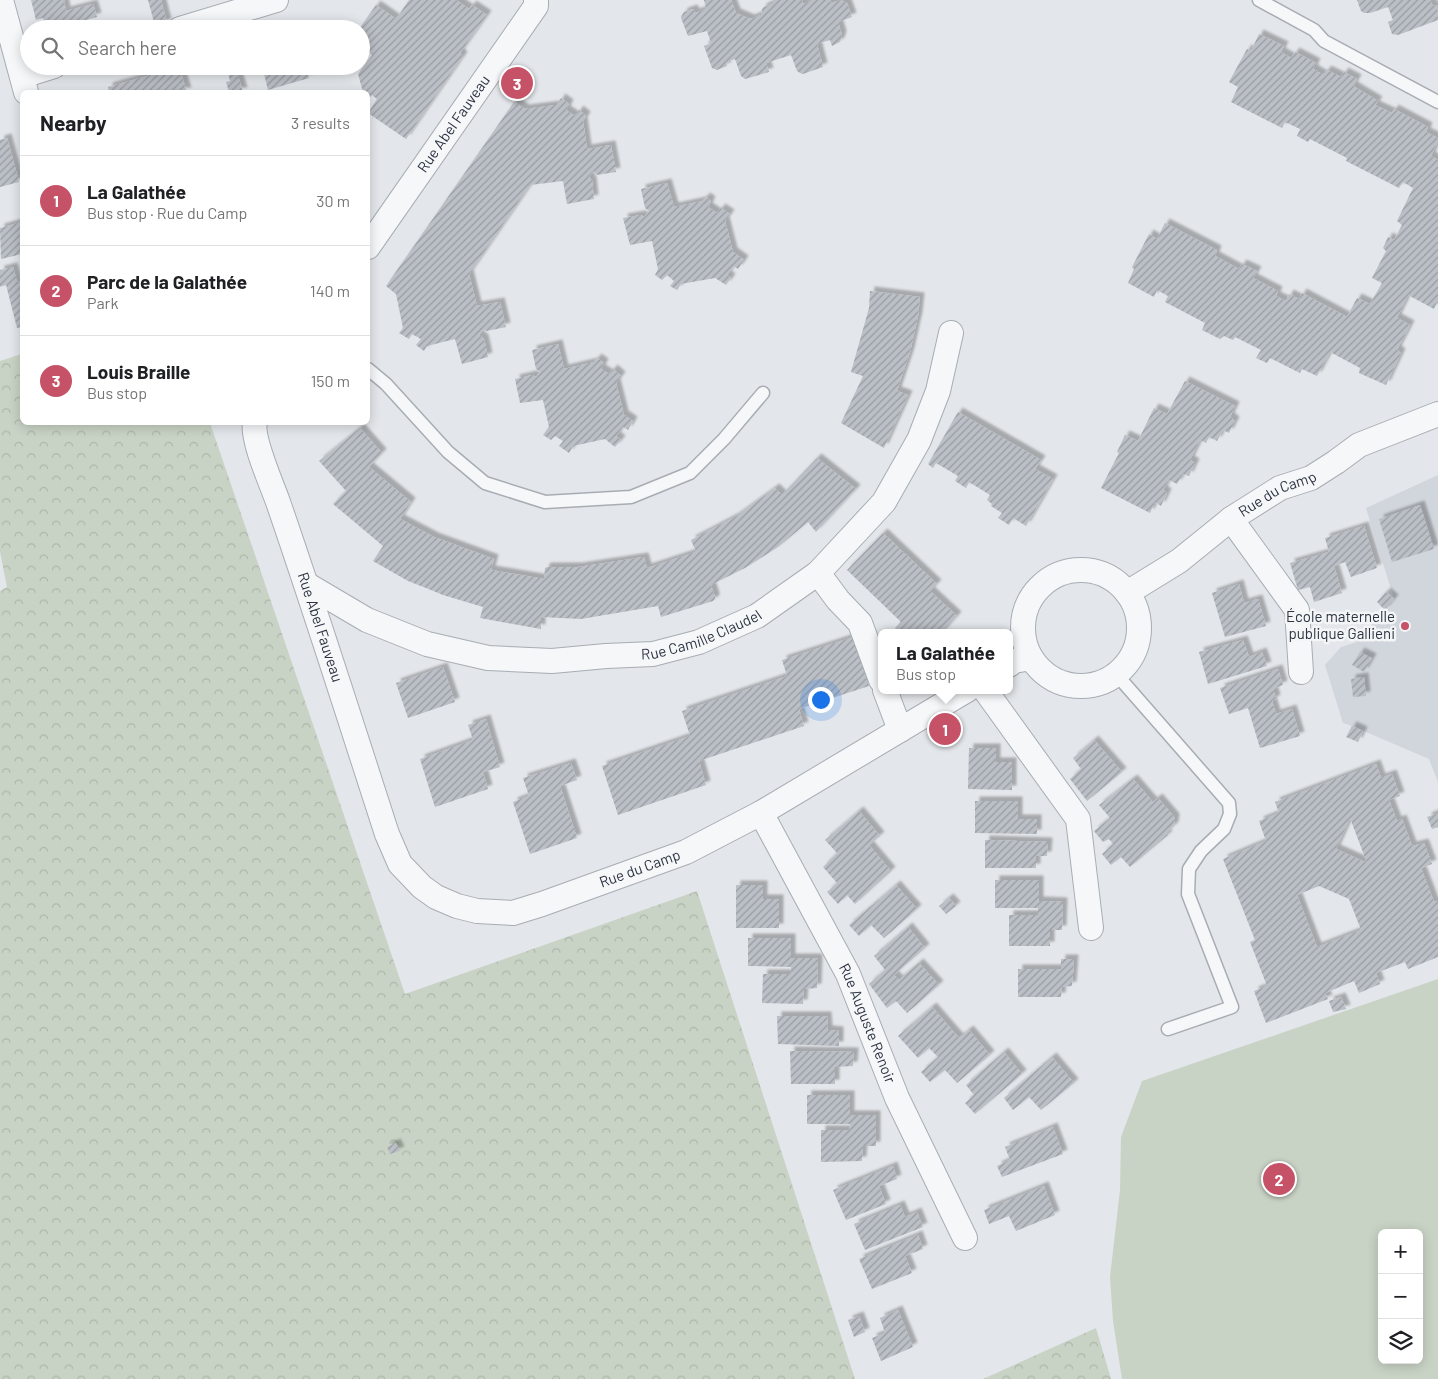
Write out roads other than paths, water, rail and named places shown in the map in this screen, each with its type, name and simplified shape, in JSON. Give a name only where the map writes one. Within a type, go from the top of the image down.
[{"type":"street","points":[[1,0],[20,69]]},
{"type":"street","points":[[210,20],[276,0]]},
{"type":"street","name":"Rue Abel Fauveau","points":[[370,244],[536,6],[536,0]]},
{"type":"street","points":[[24,84],[39,75]]},
{"type":"street","name":"Rue Camille Claudel","points":[[306,584],[367,620],[427,644],[488,658],[552,661],[653,654],[699,642],[756,616],[818,573],[884,502],[919,440],[938,391],[951,333]]},
{"type":"street","name":"Rue du Camp","points":[[1127,592],[1179,561],[1231,519],[1280,488],[1311,478],[1359,445],[1438,414]]},
{"type":"street","name":"Rue Abel Fauveau","points":[[255,425],[262,457],[306,584],[387,834]]},
{"type":"street","points":[[1231,519],[1297,610],[1301,672]]},
{"type":"street","points":[[1082,571],[1099,573],[1114,581],[1127,592],[1136,609],[1139,626],[1137,645],[1129,661],[1116,674],[1102,682],[1086,686],[1070,685],[1055,680],[1041,670],[1031,658],[1025,642],[1023,624],[1027,607],[1036,592],[1049,581],[1064,573],[1082,571]]},
{"type":"street","points":[[818,573],[838,600],[860,623],[878,672]]},
{"type":"street","points":[[1013,662],[1031,658]]},
{"type":"street","points":[[886,694],[900,730]]},
{"type":"street","name":"Rue du Camp","points":[[387,834],[400,864],[422,887],[436,897],[478,912],[513,913],[686,852],[761,813],[960,694]]},
{"type":"street","points":[[988,694],[1078,819],[1091,928]]},
{"type":"street","name":"Rue Auguste Renoir","points":[[761,813],[848,974],[897,1098],[965,1238]]},
{"type":"lane","points":[[1259,0],[1314,30],[1324,41],[1438,102]]},
{"type":"lane","points":[[370,371],[386,384],[448,452],[485,483],[545,502],[631,497],[690,473],[724,439],[763,393]]},
{"type":"lane","points":[[1116,674],[1228,803],[1230,814],[1224,829],[1201,851],[1189,868],[1188,894],[1232,1007],[1168,1029]]},
{"type":"place","name":"Louis Braille","points":[[517,83]]},
{"type":"place","name":"École maternelle publique Gallieni","points":[[1405,626]]},
{"type":"place","name":"La Galathée","points":[[945,729]]},
{"type":"place","name":"Parc de la Galathée","points":[[1279,1179]]}]
